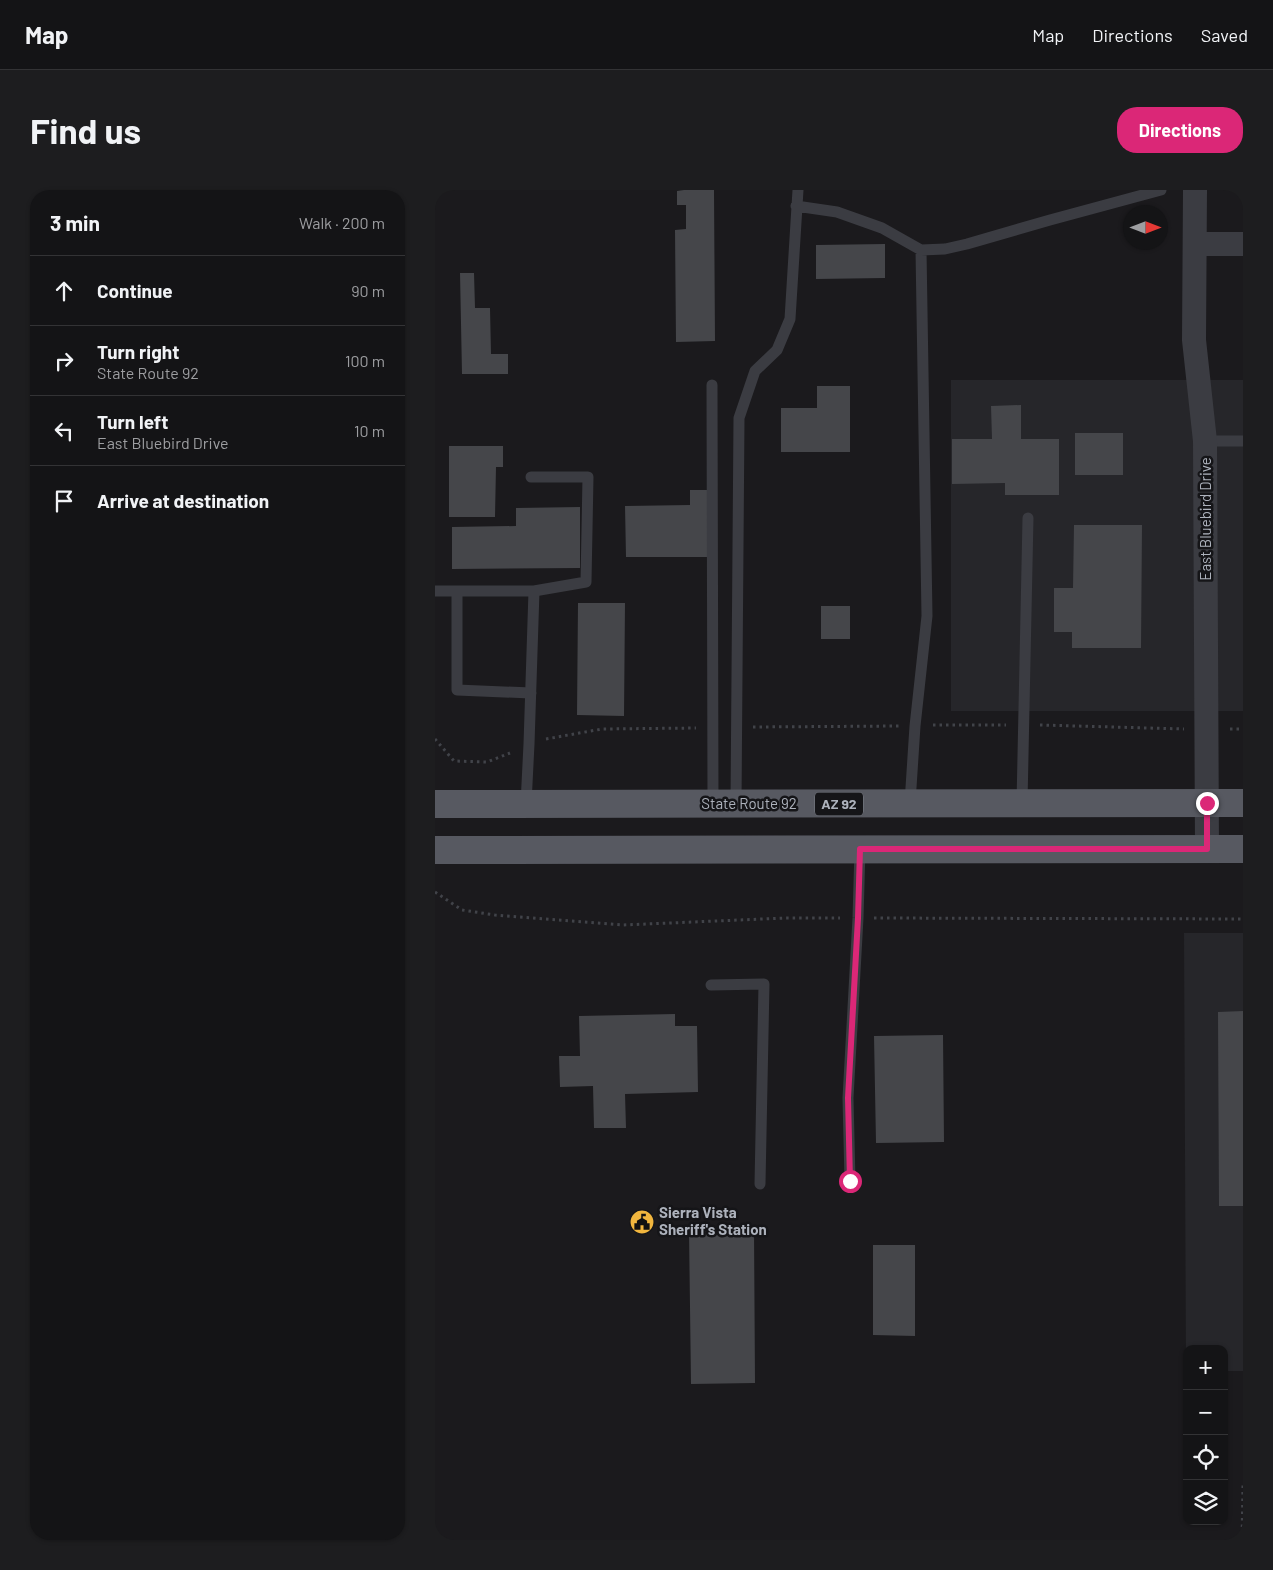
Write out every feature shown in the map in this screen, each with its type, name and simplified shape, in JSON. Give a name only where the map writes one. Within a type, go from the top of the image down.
[{"type":"main road","name":"State Route 92","points":[[435,804],[1243,803]]},
{"type":"main road","points":[[435,850],[1243,849]]},
{"type":"street","name":"East Bluebird Drive","points":[[1195,190],[1195,340],[1205,441],[1207,849]]},
{"type":"street","points":[[1196,244],[1243,244]]},
{"type":"lane","points":[[725,804],[737,728],[739,418],[755,371],[777,350],[790,319],[798,190]]},
{"type":"lane","points":[[797,206],[837,212],[882,228],[921,250],[945,249],[1161,190]]},
{"type":"lane","points":[[911,803],[915,726],[927,616],[921,250]]},
{"type":"lane","points":[[713,385],[714,728],[725,804]]},
{"type":"lane","points":[[1205,441],[1243,441]]},
{"type":"lane","points":[[435,591],[533,592],[586,582],[588,478],[531,477]]},
{"type":"lane","points":[[1023,803],[1028,518]]},
{"type":"lane","points":[[457,591],[457,690],[531,693]]},
{"type":"lane","points":[[526,804],[533,592]]},
{"type":"lane","points":[[850,1181],[848,1098],[860,849]]},
{"type":"lane","points":[[711,985],[764,984],[760,1184]]},
{"type":"path","points":[[737,728],[1025,725],[1206,730],[1243,729]]},
{"type":"path","points":[[435,739],[454,761],[487,762],[529,744],[560,736],[602,729],[714,728]]},
{"type":"path","points":[[435,892],[462,910],[495,915],[623,925],[786,918],[1243,919]]},
{"type":"path","points":[[1242,1540],[1243,1484]]},
{"type":"shaded area","points":[[951,380],[1243,380],[1243,711],[951,711]]},
{"type":"shaded area","points":[[1184,933],[1243,933],[1243,1371],[1228,1371],[1228,1345],[1186,1345]]},
{"type":"building","points":[[714,190],[715,341],[676,342],[675,230],[686,229],[686,205],[677,205],[677,191]]},
{"type":"building","points":[[885,244],[885,278],[816,279],[816,245]]},
{"type":"building","points":[[460,273],[474,273],[475,308],[490,308],[491,354],[508,354],[508,374],[462,374]]},
{"type":"building","points":[[817,386],[850,386],[850,452],[781,452],[781,408],[817,408]]},
{"type":"building","points":[[1021,405],[1021,439],[1059,439],[1059,495],[1005,495],[1005,483],[952,484],[952,439],[992,439],[991,406]]},
{"type":"building","points":[[1075,433],[1123,433],[1123,475],[1075,475]]},
{"type":"building","points":[[449,446],[503,446],[503,467],[496,467],[495,517],[449,517]]},
{"type":"building","points":[[690,490],[709,490],[710,557],[626,557],[625,506],[690,505]]},
{"type":"building","points":[[580,507],[580,568],[452,569],[452,527],[516,526],[516,508]]},
{"type":"building","points":[[1074,525],[1142,525],[1141,648],[1072,648],[1072,632],[1054,632],[1054,588],[1073,588]]},
{"type":"building","points":[[578,603],[625,603],[624,716],[577,715]]},
{"type":"building","points":[[821,606],[850,606],[850,639],[821,639]]},
{"type":"building","points":[[1243,1011],[1243,1206],[1219,1206],[1218,1012]]},
{"type":"building","points":[[675,1014],[675,1026],[697,1026],[698,1092],[625,1094],[626,1128],[594,1128],[593,1086],[560,1087],[559,1056],[580,1056],[579,1016]]},
{"type":"building","points":[[943,1035],[944,1142],[876,1143],[874,1036]]},
{"type":"building","points":[[754,1229],[755,1383],[691,1384],[689,1230]]},
{"type":"building","points":[[873,1245],[915,1245],[915,1336],[873,1335]]},
{"type":"place","name":"Sierra Vista Sheriff's Station","points":[[642,1222]]},
{"type":"route","points":[[850,1181],[848,1098],[860,849],[1207,849],[1207,803]]}]
